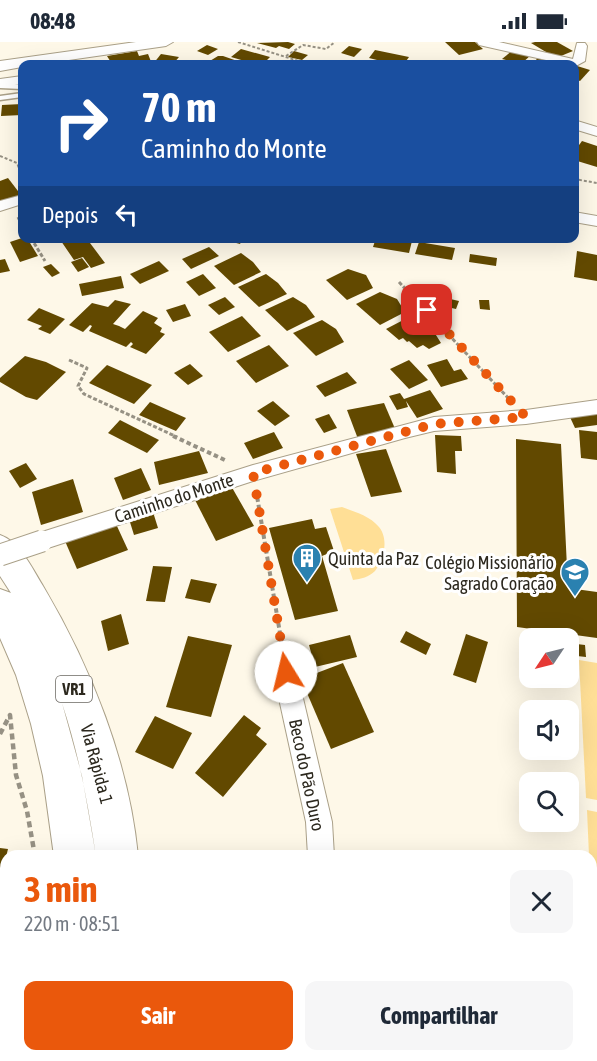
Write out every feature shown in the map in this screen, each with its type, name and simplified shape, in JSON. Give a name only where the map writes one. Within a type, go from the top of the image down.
[{"type":"highway","name":"Via Rápida 1","points":[[0,549],[21,576],[66,667],[100,766],[116,850]]},
{"type":"highway","name":"Via Rápida 1","points":[[0,604],[39,682],[53,732],[74,850]]},
{"type":"street","points":[[42,60],[166,42]]},
{"type":"street","points":[[483,42],[561,60]]},
{"type":"street","points":[[578,44],[579,60]]},
{"type":"street","points":[[578,44],[597,55]]},
{"type":"street","points":[[0,66],[18,63]]},
{"type":"street","points":[[0,85],[18,81]]},
{"type":"street","points":[[579,126],[597,132]]},
{"type":"street","points":[[0,206],[18,200]]},
{"type":"street","points":[[579,218],[597,221]]},
{"type":"street","name":"Caminho do Monte","points":[[0,555],[253,473],[434,424],[526,417],[597,407]]},
{"type":"street","name":"Beco do Pão Duro","points":[[290,694],[319,822],[321,850]]},
{"type":"lane","points":[[0,85],[18,87]]},
{"type":"lane","points":[[0,98],[18,96]]},
{"type":"path","points":[[238,42],[296,60]]},
{"type":"path","points":[[285,56],[303,45],[326,49],[334,42]]},
{"type":"path","points":[[0,156],[17,163],[18,166]]},
{"type":"path","points":[[579,180],[597,183]]},
{"type":"path","points":[[34,243],[45,261]]},
{"type":"path","points":[[399,282],[441,324],[526,417]]},
{"type":"path","points":[[69,360],[87,368],[78,386],[84,394],[253,473],[290,694]]},
{"type":"path","points":[[0,734],[10,715],[16,775],[27,811],[34,850]]},
{"type":"shaded area","points":[[342,507],[371,520],[379,527],[385,543],[383,555],[375,571],[368,576],[353,580],[330,509]]},
{"type":"shaded area","points":[[579,660],[597,663],[597,800],[586,798]]},
{"type":"shaded area","points":[[587,810],[597,812],[597,850],[589,850]]},
{"type":"building","points":[[288,42],[295,44],[289,49],[257,43]]},
{"type":"building","points":[[445,42],[475,42],[483,49],[459,55]]},
{"type":"building","points":[[557,42],[573,51],[556,58],[531,43]]},
{"type":"building","points":[[207,45],[218,49],[208,55],[197,51]]},
{"type":"building","points":[[349,46],[362,49],[354,57],[341,53]]},
{"type":"building","points":[[241,49],[270,57],[267,60],[241,60],[231,57]]},
{"type":"building","points":[[375,50],[409,57],[407,60],[369,58]]},
{"type":"building","points":[[513,50],[531,55],[525,60],[502,59]]},
{"type":"building","points":[[137,51],[139,56],[148,54],[150,60],[110,60],[107,56]]},
{"type":"building","points":[[294,51],[308,55],[302,60],[288,57]]},
{"type":"building","points":[[161,54],[179,57],[176,60],[156,60]]},
{"type":"building","points":[[223,56],[234,60],[212,60]]},
{"type":"building","points":[[539,56],[555,60],[536,60]]},
{"type":"building","points":[[579,67],[590,70],[580,81]]},
{"type":"building","points":[[18,104],[18,115],[1,116],[2,105]]},
{"type":"building","points":[[582,141],[597,146],[597,167],[579,162],[579,145]]},
{"type":"building","points":[[8,178],[18,191],[18,196],[0,202],[0,181]]},
{"type":"building","points":[[18,239],[18,243],[30,243],[38,256],[20,262],[10,242]]},
{"type":"building","points":[[62,243],[90,243],[105,263],[91,268],[83,257],[74,260]]},
{"type":"building","points":[[374,243],[412,243],[409,253],[373,247]]},
{"type":"building","points":[[419,243],[455,248],[452,260],[415,254]]},
{"type":"building","points":[[209,247],[219,256],[191,269],[182,259]]},
{"type":"building","points":[[577,251],[597,255],[597,281],[574,277]]},
{"type":"building","points":[[241,253],[261,272],[234,285],[214,266]]},
{"type":"building","points":[[470,254],[497,258],[496,266],[469,262]]},
{"type":"building","points":[[82,258],[89,267],[78,272],[71,262]]},
{"type":"building","points":[[5,259],[10,271],[0,273],[0,260]]},
{"type":"building","points":[[159,261],[169,271],[140,284],[130,274]]},
{"type":"building","points":[[51,264],[60,273],[52,277],[43,267]]},
{"type":"building","points":[[348,269],[366,275],[373,288],[347,300],[326,280]]},
{"type":"building","points":[[203,274],[216,288],[199,296],[186,282]]},
{"type":"building","points":[[266,274],[287,294],[259,307],[238,287]]},
{"type":"building","points":[[121,276],[124,288],[82,296],[79,284]]},
{"type":"building","points":[[380,292],[397,299],[405,312],[380,325],[356,304]]},
{"type":"building","points":[[437,296],[459,301],[456,309],[434,304]]},
{"type":"building","points":[[225,297],[235,307],[219,315],[208,305]]},
{"type":"building","points":[[293,297],[306,305],[315,317],[287,331],[265,310]]},
{"type":"building","points":[[115,300],[131,304],[113,324],[125,329],[143,311],[158,318],[154,323],[162,328],[160,332],[165,334],[146,354],[130,347],[133,344],[131,342],[126,347],[89,331],[92,326],[90,325],[83,332],[69,325],[92,303],[108,307]]},
{"type":"building","points":[[479,300],[489,300],[490,310],[480,309]]},
{"type":"building","points":[[185,304],[191,316],[173,322],[166,310]]},
{"type":"building","points":[[39,308],[65,319],[50,334],[38,329],[42,326],[27,320]]},
{"type":"building","points":[[242,316],[261,336],[228,352],[209,332]]},
{"type":"building","points":[[411,316],[429,324],[441,343],[429,349],[423,345],[417,348],[403,338],[399,340],[386,329]]},
{"type":"building","points":[[322,320],[336,329],[344,342],[316,356],[293,333]]},
{"type":"building","points":[[269,345],[289,366],[256,383],[236,361]]},
{"type":"building","points":[[25,356],[46,362],[66,372],[37,400],[26,397],[0,382],[0,378]]},
{"type":"building","points":[[447,359],[454,371],[461,369],[468,379],[441,387],[427,365]]},
{"type":"building","points":[[409,360],[428,380],[409,389],[390,369]]},
{"type":"building","points":[[190,364],[203,376],[188,385],[174,373]]},
{"type":"building","points":[[107,365],[152,385],[134,404],[89,383]]},
{"type":"building","points":[[347,372],[357,383],[325,397],[316,386]]},
{"type":"building","points":[[430,390],[443,409],[417,418],[406,401],[408,407],[397,410],[389,396],[400,393],[404,399]]},
{"type":"building","points":[[273,401],[290,416],[275,426],[257,411]]},
{"type":"building","points":[[150,402],[186,418],[176,431],[139,415]]},
{"type":"building","points":[[384,403],[396,431],[358,439],[347,410]]},
{"type":"building","points":[[597,411],[597,425],[575,428],[569,415]]},
{"type":"building","points":[[329,414],[337,428],[324,433],[315,419]]},
{"type":"building","points":[[120,420],[159,440],[147,453],[108,433]]},
{"type":"building","points":[[579,430],[597,432],[597,460],[581,458]]},
{"type":"building","points":[[274,432],[283,448],[253,459],[244,443]]},
{"type":"building","points":[[435,435],[461,436],[462,451],[455,451],[456,474],[437,472]]},
{"type":"building","points":[[516,439],[561,444],[568,588],[597,592],[597,638],[579,636],[579,628],[517,627]]},
{"type":"building","points":[[386,449],[402,492],[371,497],[356,454]]},
{"type":"building","points":[[199,451],[208,473],[159,485],[154,462]]},
{"type":"building","points":[[26,463],[37,479],[20,488],[9,471]]},
{"type":"building","points":[[141,468],[151,490],[123,500],[114,478]]},
{"type":"building","points":[[73,479],[83,512],[41,525],[32,492]]},
{"type":"building","points":[[230,484],[254,526],[216,541],[194,498]]},
{"type":"building","points":[[153,512],[158,528],[134,535],[129,519]]},
{"type":"building","name":"Quinta da Paz","points":[[312,519],[315,529],[326,527],[334,551],[322,556],[338,611],[295,620],[269,528]]},
{"type":"building","points":[[116,524],[128,550],[77,569],[65,541]]},
{"type":"building","points":[[153,566],[172,567],[165,602],[146,601]]},
{"type":"building","points":[[191,579],[217,584],[210,603],[185,598]]},
{"type":"building","points":[[121,614],[129,644],[108,651],[101,621]]},
{"type":"building","points":[[406,631],[431,644],[426,655],[400,642]]},
{"type":"building","points":[[466,634],[488,642],[476,683],[453,675]]},
{"type":"building","points":[[350,635],[357,657],[315,667],[309,645]]},
{"type":"building","points":[[188,636],[232,645],[211,717],[166,707]]},
{"type":"building","points":[[579,644],[585,645],[586,657],[579,656]]},
{"type":"building","points":[[304,655],[310,672],[292,678],[286,661]]},
{"type":"building","points":[[343,663],[374,732],[331,749],[301,679]]},
{"type":"building","points":[[244,715],[261,728],[256,735],[267,744],[223,797],[195,773]]},
{"type":"building","points":[[155,716],[192,733],[173,769],[135,752]]},
{"type":"place","name":"Quinta da Paz","points":[[307,584]]},
{"type":"place","name":"Colégio Missionário Sagrado Coração","points":[[575,598]]},
{"type":"route","points":[[286,672],[253,473],[434,424],[526,417],[427,310]]}]
